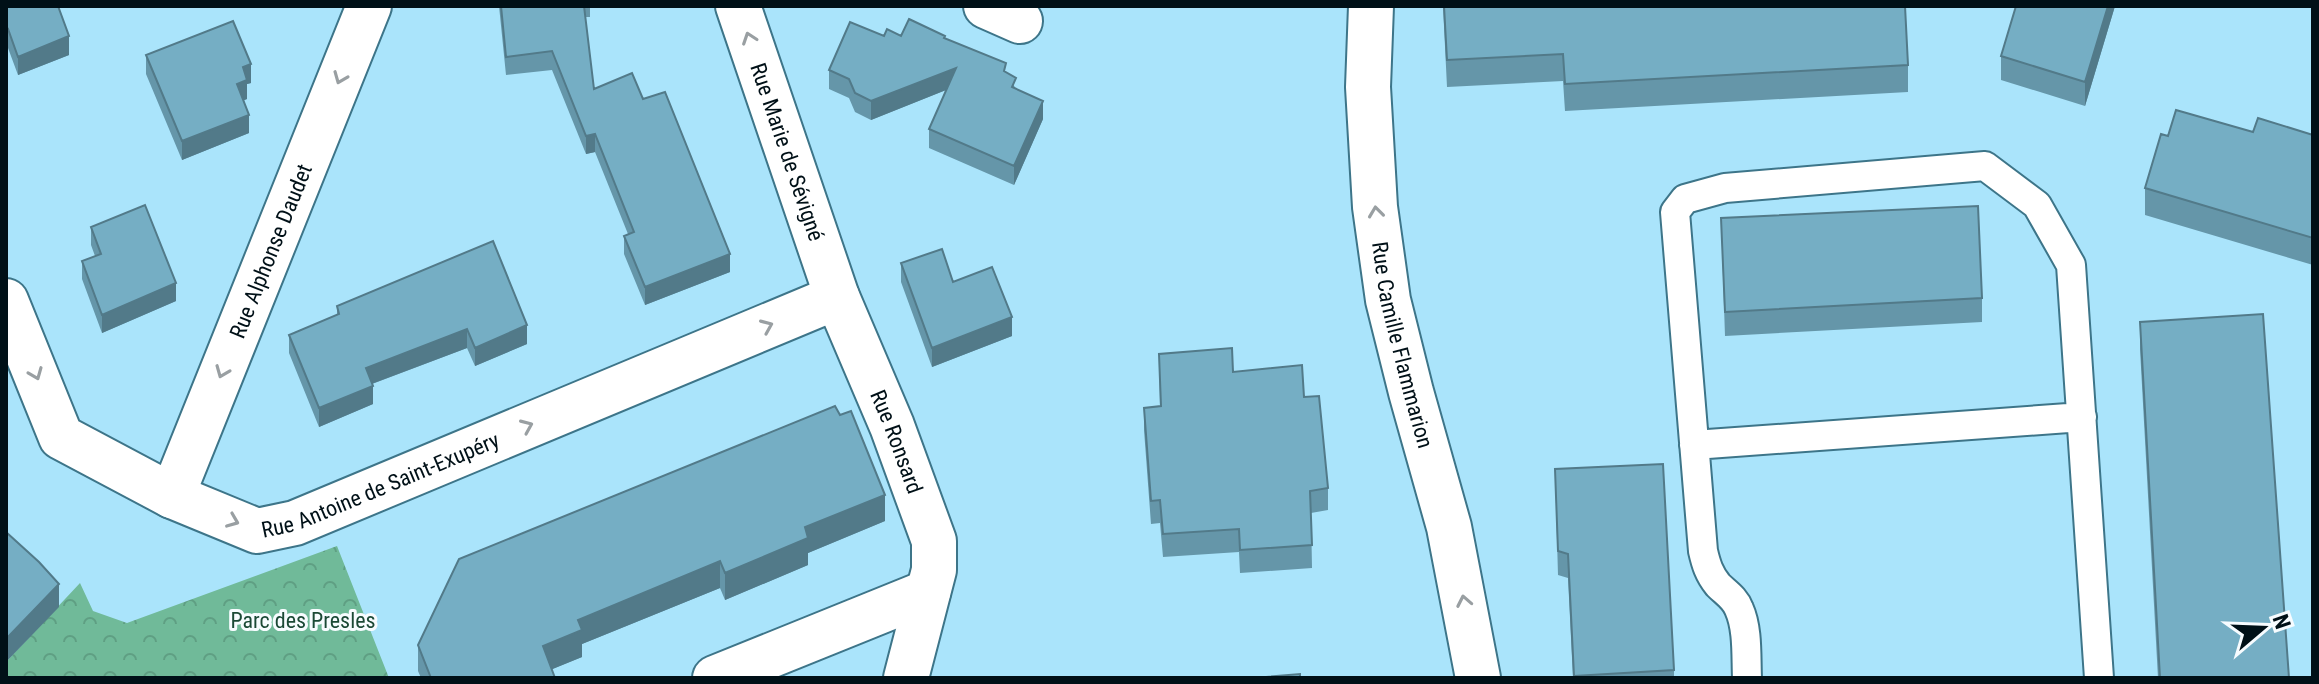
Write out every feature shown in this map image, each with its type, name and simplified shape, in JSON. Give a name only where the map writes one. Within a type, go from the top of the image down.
[{"type":"street","name":"Rue Alphonse Daudet","points":[[172,496],[369,6]]},
{"type":"street","name":"Rue Marie de Sévigné","points":[[738,6],[837,297]]},
{"type":"street","name":"Rue Camille Flammarion","points":[[1371,6],[1368,87],[1373,177],[1388,300],[1449,527],[1478,678]]},
{"type":"street","name":"Rue Antoine de Saint-Exupéry","points":[[6,301],[61,437],[172,496],[257,531],[295,523],[837,297]]},
{"type":"street","name":"Rue Ronsard","points":[[837,297],[892,426],[934,541],[934,570],[906,678]]},
{"type":"street","points":[[715,678],[928,592]]},
{"type":"lane","points":[[1747,678],[1741,611],[1708,571],[1703,551],[1675,212],[1685,199],[1725,188],[1985,166],[2037,205],[2071,265],[2099,678]]},
{"type":"lane","points":[[1694,445],[2082,417]]},
{"type":"green space","name":"Parc des Presles","points":[[337,546],[389,678],[6,678],[6,662],[80,583],[93,611],[127,623]]},
{"type":"building","points":[[6,6],[58,6],[69,36],[18,57],[6,30]]},
{"type":"building","points":[[501,6],[584,6],[594,89],[632,73],[643,99],[665,92],[730,254],[645,287],[624,236],[634,232],[595,134],[586,136],[552,51],[506,57]]},
{"type":"building","points":[[1444,6],[1905,6],[1908,65],[1565,84],[1563,54],[1447,60]]},
{"type":"building","points":[[2016,6],[2108,6],[2085,82],[2001,56]]},
{"type":"building","points":[[909,19],[944,38],[1006,63],[1004,71],[1016,78],[1012,87],[1043,101],[1014,166],[929,129],[956,68],[871,101],[855,93],[849,79],[829,70],[850,22],[884,36],[887,29],[901,36]]},
{"type":"building","points":[[233,21],[251,64],[243,67],[247,80],[237,84],[249,115],[182,141],[146,55]]},
{"type":"building","points":[[2176,110],[2253,132],[2258,118],[2313,135],[2313,238],[2145,188],[2161,134],[2168,136]]},
{"type":"building","points":[[145,205],[176,283],[102,315],[82,261],[101,254],[91,227]]},
{"type":"building","points":[[1978,206],[1982,298],[1725,312],[1721,218]]},
{"type":"building","points":[[493,241],[527,325],[475,348],[467,329],[366,368],[373,386],[319,408],[289,335],[339,314],[337,306]]},
{"type":"building","points":[[942,249],[953,282],[992,267],[1012,317],[932,348],[901,263]]},
{"type":"building","points":[[2263,314],[2289,678],[2160,678],[2140,322]]},
{"type":"building","points":[[1232,348],[1233,372],[1302,365],[1304,397],[1319,396],[1328,488],[1310,491],[1312,545],[1240,550],[1239,529],[1163,534],[1160,500],[1151,501],[1144,408],[1161,406],[1159,354]]},
{"type":"building","points":[[835,406],[840,415],[851,411],[885,495],[805,527],[808,538],[725,573],[720,561],[578,620],[582,630],[543,646],[555,678],[431,678],[418,645],[459,559]]},
{"type":"building","points":[[1663,464],[1674,670],[1574,676],[1568,554],[1558,551],[1555,469]]},
{"type":"building","points":[[6,532],[59,584],[6,639]]},
{"type":"building","points":[[1300,674],[1300,678],[1254,678]]}]
